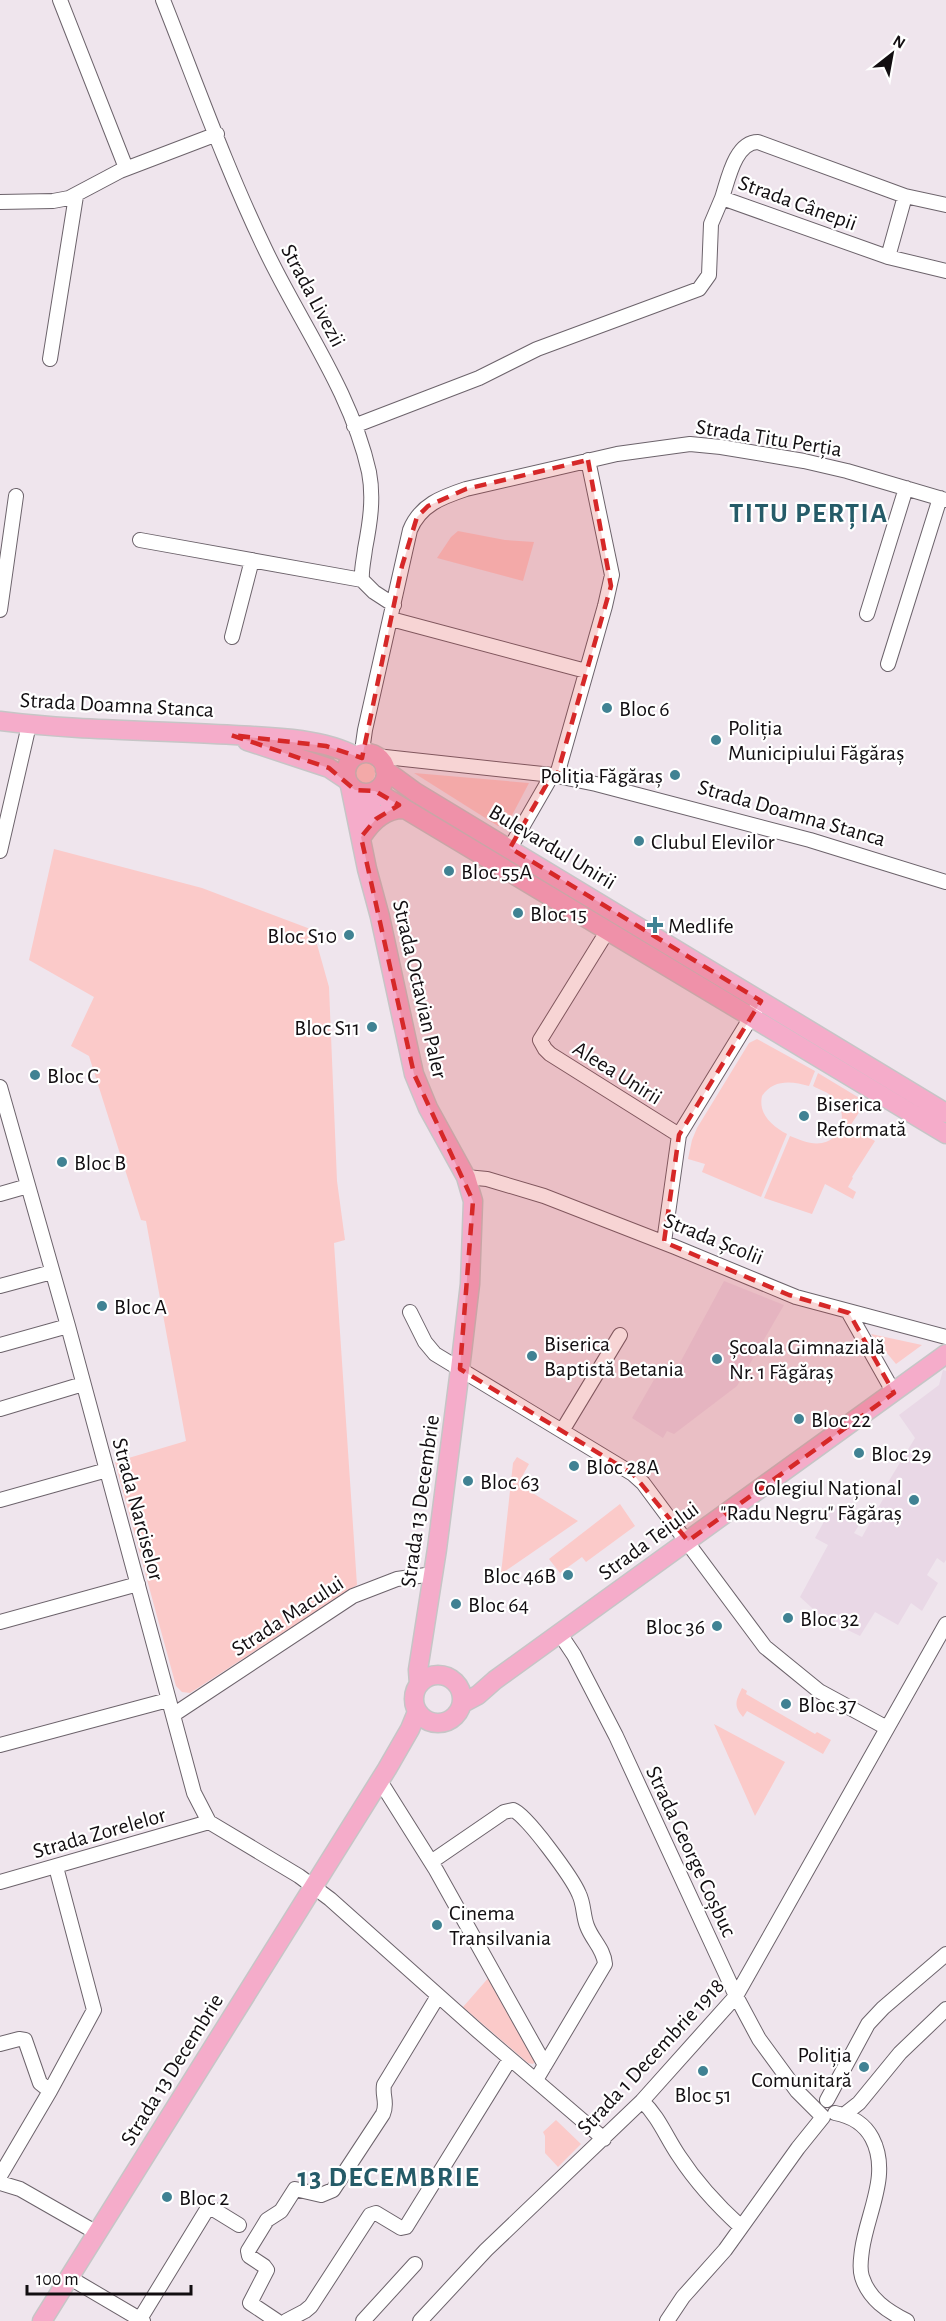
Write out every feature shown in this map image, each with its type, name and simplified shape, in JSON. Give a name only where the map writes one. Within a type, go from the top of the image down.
[{"type":"main road","name":"Strada Doamna Stanca","points":[[0,721],[91,730],[204,732],[300,741],[341,749],[370,759]]},
{"type":"main road","name":"Strada Doamna Stanca","points":[[231,735],[329,768],[349,783]]},
{"type":"main road","points":[[361,837],[375,791],[383,782],[370,759],[347,766],[349,783],[362,793],[375,791]]},
{"type":"main road","name":"Bulevardul Unirii","points":[[370,759],[415,792],[946,1113]]},
{"type":"main road","name":"Strada Octavian Paler","points":[[349,783],[413,1071],[428,1108],[466,1178]]},
{"type":"main road","name":"Bulevardul Unirii","points":[[375,791],[946,1134]]},
{"type":"main road","points":[[361,837],[380,816],[394,810],[405,809]]},
{"type":"main road","name":"Strada 13 Decembrie","points":[[426,1680],[423,1639],[460,1369],[474,1220],[473,1201],[466,1178]]},
{"type":"main road","name":"Strada Teiului","points":[[463,1703],[478,1695],[495,1680],[894,1393],[946,1350]]},
{"type":"main road","points":[[402,1743],[458,1715],[463,1696],[458,1684],[447,1676],[426,1680],[414,1697],[417,1712],[422,1718],[436,1724]]},
{"type":"main road","name":"Strada Teiului","points":[[458,1684],[472,1687],[495,1680]]},
{"type":"main road","name":"Strada 13 Decembrie","points":[[42,2321],[380,1781],[417,1712]]},
{"type":"street","points":[[60,0],[126,168]]},
{"type":"street","name":"Strada Livezii","points":[[163,0],[265,248],[330,370],[354,426],[368,467],[371,492],[371,514],[362,580]]},
{"type":"street","points":[[0,202],[53,201],[76,196],[126,168],[217,134]]},
{"type":"street","name":"Strada Cânepii","points":[[946,205],[905,196],[758,142],[752,142],[742,149],[722,198],[888,257],[946,271]]},
{"type":"street","points":[[50,359],[76,196]]},
{"type":"street","points":[[888,257],[905,196]]},
{"type":"street","points":[[354,426],[479,378],[537,350],[699,289],[709,275],[711,225],[722,198]]},
{"type":"street","name":"Strada Titu Perția","points":[[370,759],[364,737],[410,530],[417,517],[428,506],[466,489],[588,460],[674,445],[705,445],[804,461],[943,499],[888,664]]},
{"type":"street","points":[[510,848],[554,775],[612,575],[588,460]]},
{"type":"street","points":[[867,614],[906,488]]},
{"type":"street","points":[[0,610],[16,495]]},
{"type":"street","points":[[140,540],[362,580],[392,612],[586,671]]},
{"type":"street","points":[[232,637],[252,560]]},
{"type":"street","points":[[0,851],[29,725]]},
{"type":"street","name":"Strada Doamna Stanca","points":[[370,759],[554,775],[678,804],[810,840],[946,882]]},
{"type":"street","name":"Aleea Unirii","points":[[608,930],[540,1040],[544,1049],[550,1054],[679,1135]]},
{"type":"street","points":[[687,978],[697,962]]},
{"type":"street","points":[[669,1245],[679,1135],[761,1001]]},
{"type":"street","name":"Strada Narciselor","points":[[0,1087],[68,1326],[194,1793],[209,1822]]},
{"type":"street","name":"Strada Școlii","points":[[466,1178],[487,1179],[524,1189],[669,1245],[789,1295],[849,1313],[946,1350]]},
{"type":"street","points":[[0,1194],[28,1186]]},
{"type":"street","points":[[0,1286],[52,1272]]},
{"type":"street","points":[[410,1312],[429,1349],[644,1483],[765,1647],[819,1691],[887,1728]]},
{"type":"street","points":[[849,1313],[894,1393]]},
{"type":"street","points":[[0,1345],[68,1326]]},
{"type":"street","points":[[562,1431],[620,1335]]},
{"type":"street","points":[[0,1409],[83,1384]]},
{"type":"street","points":[[0,1500],[107,1470]]},
{"type":"street","name":"Strada Macului","points":[[173,1715],[353,1596],[397,1579],[433,1574]]},
{"type":"street","points":[[0,1622],[138,1584]]},
{"type":"street","name":"Strada 1 Decembrie 1918","points":[[420,2321],[479,2257],[642,2101],[736,1996],[946,1624]]},
{"type":"street","name":"Strada George Coșbuc","points":[[560,1634],[574,1655],[616,1736],[736,1996],[769,2056],[791,2083],[829,2110],[862,2124],[871,2135],[879,2158],[879,2184],[863,2246],[862,2276],[876,2301],[907,2321]]},
{"type":"street","points":[[0,1745],[168,1700]]},
{"type":"street","points":[[380,1781],[431,1862],[545,2066]]},
{"type":"street","points":[[431,1862],[504,1812],[513,1810],[522,1815],[575,1885],[587,1927],[602,1952],[605,1964],[536,2080]]},
{"type":"street","points":[[209,1822],[313,1887],[604,2139]]},
{"type":"street","name":"Strada Zorelelor","points":[[0,1882],[209,1822]]},
{"type":"street","points":[[0,2176],[92,2016],[94,2005],[56,1867]]},
{"type":"street","points":[[667,2321],[675,2306],[725,2250],[829,2110],[868,2024],[883,2008],[946,1954]]},
{"type":"street","points":[[277,2321],[250,2303],[267,2270],[249,2256],[248,2252],[267,2220],[280,2211],[295,2189],[321,2195],[336,2188],[383,2114],[386,2106],[384,2085],[438,1996]]},
{"type":"street","points":[[829,2110],[860,2103],[900,2053],[946,2009]]},
{"type":"street","points":[[0,2044],[18,2039],[25,2040],[40,2083],[50,2091]]},
{"type":"street","points":[[286,2321],[311,2306],[370,2215],[377,2214],[404,2229],[510,2059]]},
{"type":"street","points":[[642,2101],[659,2120],[685,2165],[702,2187],[741,2227]]},
{"type":"street","points":[[0,2183],[20,2189],[97,2233]]},
{"type":"street","points":[[69,2278],[142,2320],[206,2211],[213,2210],[239,2225]]},
{"type":"street","points":[[363,2321],[415,2264]]},
{"type":"highlighted area","points":[[588,460],[611,586],[557,775],[552,775],[510,848],[761,1001],[679,1135],[664,1242],[789,1295],[849,1313],[894,1393],[688,1541],[633,1474],[460,1369],[473,1201],[414,1074],[361,837],[376,819],[399,805],[375,791],[355,790],[329,768],[231,735],[326,746],[362,758],[402,566],[417,517],[428,506],[466,489]]},
{"type":"shaded area","points":[[458,531],[505,540],[534,542],[523,581],[437,558],[451,537]]},
{"type":"shaded area","points":[[364,762],[372,765],[375,773],[372,781],[364,784],[356,781],[353,773],[356,765]]},
{"type":"shaded area","points":[[414,773],[529,783],[509,821],[503,826],[498,826]]},
{"type":"shaded area","points":[[415,799],[689,966],[686,970],[411,805]]},
{"type":"shaded area","points":[[54,849],[202,888],[313,930],[329,987],[337,1181],[345,1240],[334,1243],[357,1585],[190,1693],[182,1692],[176,1686],[115,1462],[186,1441],[146,1221],[141,1220],[89,1056],[71,1046],[94,997],[29,960]]},
{"type":"shaded area","points":[[757,1039],[815,1071],[809,1086],[796,1083],[777,1084],[766,1090],[762,1096],[762,1108],[767,1119],[787,1134],[761,1197],[702,1172],[705,1164],[688,1159],[697,1128],[749,1043]]},
{"type":"shaded area","points":[[818,1073],[866,1102],[850,1126],[875,1141],[848,1187],[856,1192],[853,1199],[825,1184],[812,1214],[764,1198],[790,1136],[810,1143],[822,1143],[835,1136],[839,1130],[842,1117],[838,1104],[829,1094],[813,1086]]},
{"type":"shaded area","name":"Școala Gimnazială Nr. 1 Făgăraș","points":[[724,1281],[784,1305],[737,1386],[674,1434],[667,1431],[663,1438],[632,1418],[663,1364],[675,1372]]},
{"type":"shaded area","points":[[871,1334],[922,1345],[896,1364]]},
{"type":"shaded area","name":"Colegiul Național \"Radu Negru\" Făgăraș","points":[[943,1370],[946,1371],[946,1560],[944,1563],[937,1558],[927,1575],[938,1583],[922,1611],[911,1603],[898,1625],[875,1612],[860,1636],[823,1618],[800,1597],[828,1545],[815,1538],[827,1516],[835,1508],[861,1522],[854,1533],[862,1537],[887,1492],[884,1489],[915,1438],[899,1415],[939,1385]]},
{"type":"shaded area","points":[[517,1457],[529,1464],[518,1484],[578,1521],[501,1574],[513,1463]]},
{"type":"shaded area","points":[[620,1504],[635,1526],[586,1562],[582,1557],[560,1573],[549,1559]]},
{"type":"shaded area","points":[[742,1688],[747,1691],[746,1694],[815,1734],[817,1732],[831,1740],[823,1754],[747,1711],[743,1717],[736,1703]]},
{"type":"shaded area","points":[[714,1724],[785,1762],[755,1816]]},
{"type":"shaded area","points":[[490,1976],[535,2061],[533,2064],[528,2063],[463,2007]]},
{"type":"shaded area","points":[[556,2120],[581,2144],[558,2167],[545,2153],[543,2132]]},
{"type":"place","name":"Bloc 6","points":[[607,708]]},
{"type":"place","name":"Poliția Municipiului Făgăraș","points":[[716,740]]},
{"type":"place","name":"Poliția Făgăraș","points":[[675,775]]},
{"type":"place","name":"Clubul Elevilor","points":[[639,841]]},
{"type":"place","name":"Bloc 55A","points":[[449,871]]},
{"type":"place","name":"Bloc 15","points":[[518,913]]},
{"type":"place","name":"Medlife","points":[[655,925]]},
{"type":"place","name":"Bloc S10","points":[[349,935]]},
{"type":"place","name":"Bloc S11","points":[[372,1027]]},
{"type":"place","name":"Bloc C","points":[[35,1075]]},
{"type":"place","name":"Biserica Reformată","points":[[804,1116]]},
{"type":"place","name":"Bloc B","points":[[62,1162]]},
{"type":"place","name":"Bloc A","points":[[102,1306]]},
{"type":"place","name":"Biserica Baptistă Betania","points":[[532,1356]]},
{"type":"place","name":"Școala Gimnazială Nr. 1 Făgăraș","points":[[717,1359]]},
{"type":"place","name":"Bloc 22","points":[[799,1419]]},
{"type":"place","name":"Bloc 29","points":[[859,1453]]},
{"type":"place","name":"Bloc 28A","points":[[574,1466]]},
{"type":"place","name":"Bloc 63","points":[[468,1481]]},
{"type":"place","name":"Colegiul Național \"Radu Negru\" Făgăraș","points":[[914,1500]]},
{"type":"place","name":"Bloc 46B","points":[[568,1575]]},
{"type":"place","name":"Bloc 64","points":[[456,1604]]},
{"type":"place","name":"Bloc 32","points":[[788,1618]]},
{"type":"place","name":"Bloc 36","points":[[717,1626]]},
{"type":"place","name":"Bloc 37","points":[[786,1704]]},
{"type":"place","name":"Cinema Transilvania","points":[[437,1925]]},
{"type":"place","name":"Poliția Comunitară","points":[[864,2067]]},
{"type":"place","name":"Bloc 51","points":[[703,2071]]},
{"type":"place","name":"Bloc 2","points":[[167,2197]]},
{"type":"district","name":"TITU PERȚIA","points":[[809,512]]},
{"type":"district","name":"13 DECEMBRIE","points":[[389,2176]]}]
